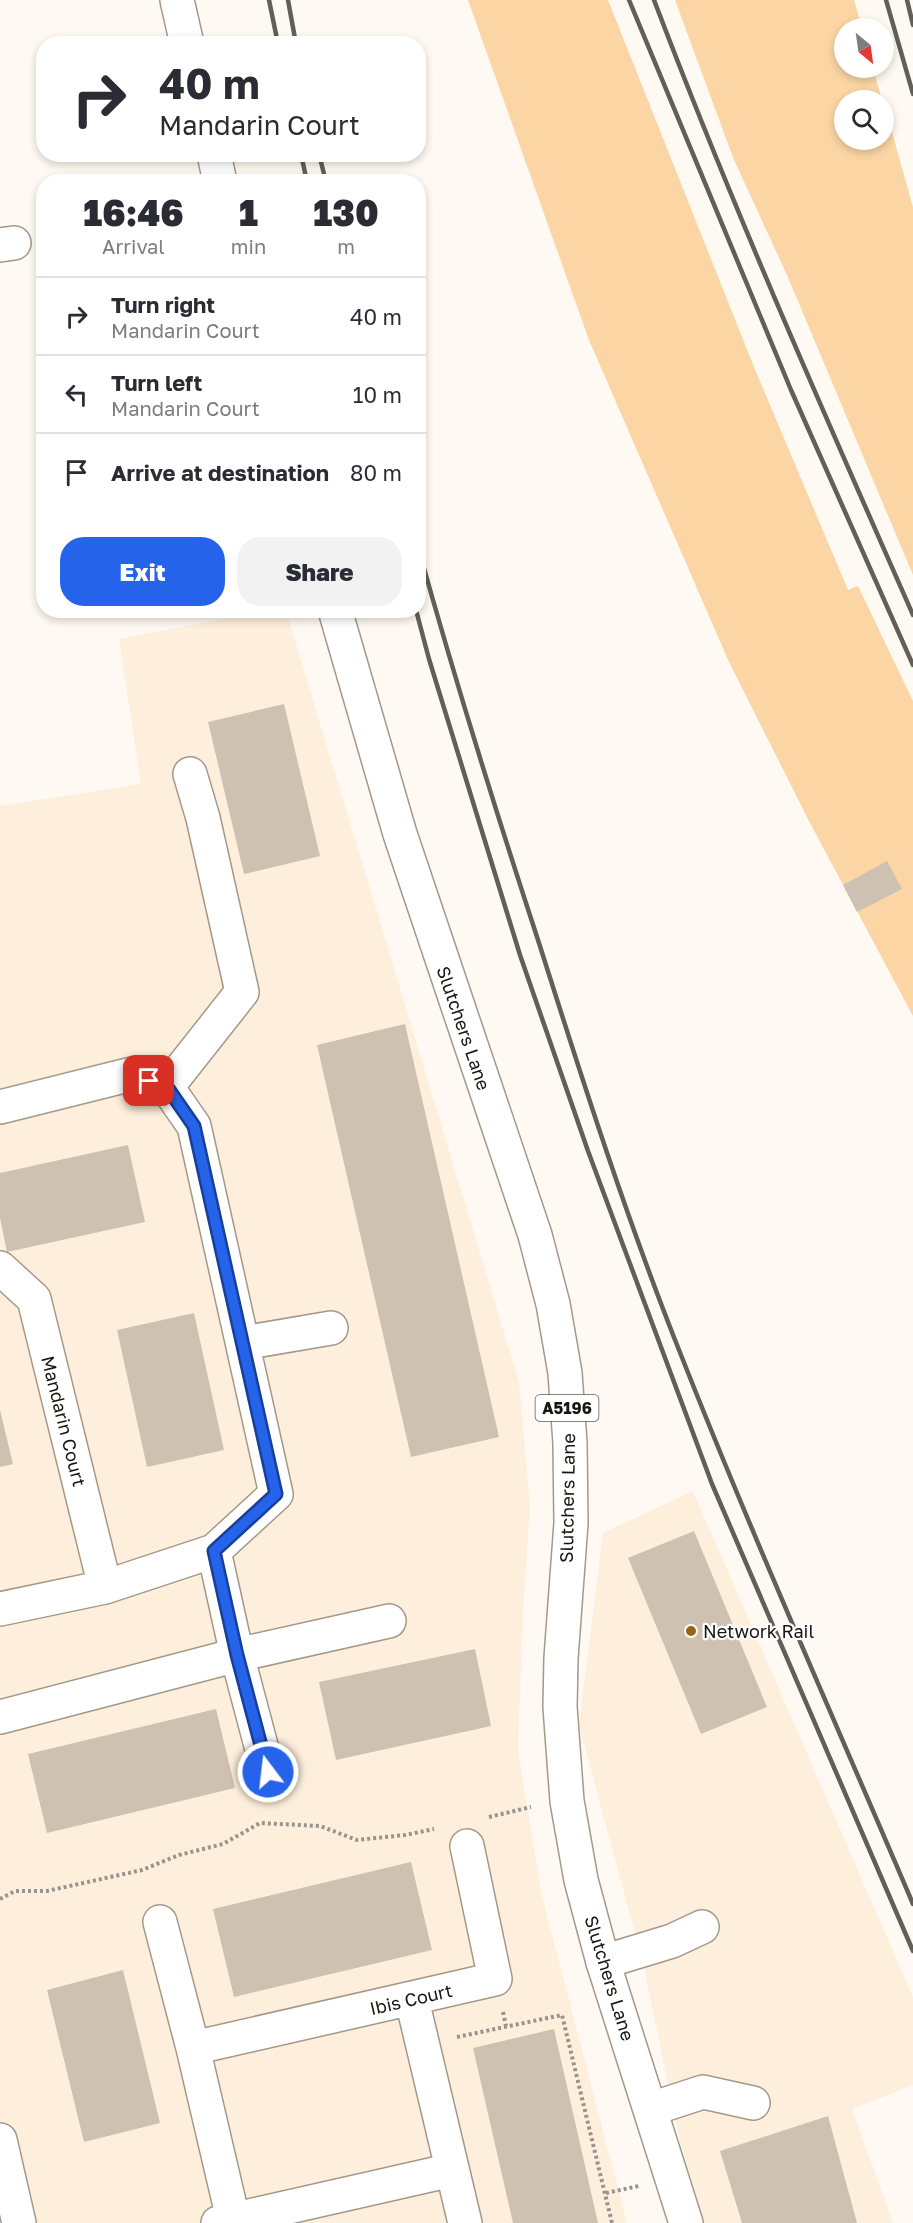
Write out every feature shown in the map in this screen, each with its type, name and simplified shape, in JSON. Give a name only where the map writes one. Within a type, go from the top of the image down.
[{"type":"main road","points":[[177,0],[186,36]]},
{"type":"main road","name":"Slutchers Lane","points":[[337,618],[400,834],[535,1235],[553,1304],[565,1372],[570,1443],[571,1523],[561,1647],[560,1707],[567,1801],[581,1880],[603,1962],[686,2223]]},
{"type":"main road","points":[[167,1087],[242,992],[203,818],[190,774]]},
{"type":"main road","points":[[0,1107],[132,1074],[167,1087],[194,1126],[276,1494],[214,1551],[105,1587],[0,1609]]},
{"type":"main road","name":"Mandarin Court","points":[[0,1268],[34,1299],[105,1587]]},
{"type":"main road","points":[[243,1343],[331,1328]]},
{"type":"main road","points":[[214,1551],[237,1655],[268,1772]]},
{"type":"main road","points":[[0,1717],[237,1655],[389,1621]]},
{"type":"main road","name":"Ibis Court","points":[[193,2048],[412,2000],[495,1979],[467,1846]]},
{"type":"main road","points":[[160,1922],[193,2048],[228,2222],[452,2170]]},
{"type":"main road","points":[[603,1962],[672,1941],[702,1927]]},
{"type":"main road","points":[[412,2000],[465,2223]]},
{"type":"main road","points":[[651,2109],[703,2092],[753,2103]]},
{"type":"main road","points":[[0,2140],[20,2223]]},
{"type":"path","points":[[485,1817],[567,1801]]},
{"type":"path","points":[[0,1899],[15,1891],[47,1891],[142,1870],[178,1855],[223,1844],[260,1823],[320,1826],[357,1840],[405,1835],[440,1827]]},
{"type":"path","points":[[424,2045],[562,2015],[612,2223]]},
{"type":"path","points":[[606,2193],[648,2184]]},
{"type":"shaded area","points":[[468,0],[608,0],[754,367],[848,590],[858,586],[913,701],[913,1016],[809,821],[729,662],[589,340]]},
{"type":"shaded area","points":[[675,0],[854,0],[859,18],[834,18],[834,78],[876,78],[879,90],[834,90],[834,150],[894,150],[894,140],[913,207],[913,575],[787,275],[734,160]]},
{"type":"shaded area","points":[[228,618],[288,618],[519,1382],[530,1506],[518,1750],[541,1892],[627,2223],[0,2223],[0,806],[141,784],[119,639]]},
{"type":"shaded area","points":[[693,1491],[913,1997],[913,2085],[852,2109],[893,2223],[705,2223],[679,2138],[644,1967],[579,1725],[603,1533]]},
{"type":"building","points":[[284,704],[320,856],[244,874],[208,722]]},
{"type":"building","points":[[887,861],[902,889],[857,912],[843,885]]},
{"type":"building","points":[[405,1024],[499,1437],[411,1457],[317,1045]]},
{"type":"building","points":[[128,1145],[145,1222],[7,1252],[0,1218],[0,1173]]},
{"type":"building","points":[[194,1313],[224,1450],[147,1467],[117,1330]]},
{"type":"building","points":[[0,1410],[13,1464],[0,1467]]},
{"type":"building","points":[[694,1531],[767,1707],[701,1734],[628,1558]]},
{"type":"building","points":[[475,1649],[491,1726],[336,1760],[319,1682]]},
{"type":"building","points":[[216,1709],[235,1788],[47,1833],[28,1754]]},
{"type":"building","points":[[411,1862],[432,1950],[234,1997],[213,1909]]},
{"type":"building","points":[[123,1970],[160,2123],[84,2142],[47,1990]]},
{"type":"building","points":[[554,2029],[598,2223],[513,2223],[473,2048]]},
{"type":"building","points":[[828,2116],[857,2223],[742,2223],[720,2151]]},
{"type":"railway","points":[[269,0],[276,36]]},
{"type":"railway","points":[[288,0],[295,36]]},
{"type":"railway","points":[[629,0],[791,390],[913,665]]},
{"type":"railway","points":[[654,0],[747,232],[913,615]]},
{"type":"railway","points":[[886,0],[913,94]]},
{"type":"railway","points":[[907,0],[913,25]]},
{"type":"railway","points":[[303,162],[305,174]]},
{"type":"railway","points":[[321,162],[324,174]]},
{"type":"railway","points":[[426,575],[507,845],[589,1099],[642,1253],[737,1493],[913,1904]]},
{"type":"railway","points":[[418,618],[520,955],[588,1151],[712,1484],[913,1951]]},
{"type":"place","name":"Network Rail","points":[[691,1631]]},
{"type":"route","points":[[149,1081],[167,1087],[194,1126],[276,1494],[214,1551],[237,1655],[268,1772]]}]
